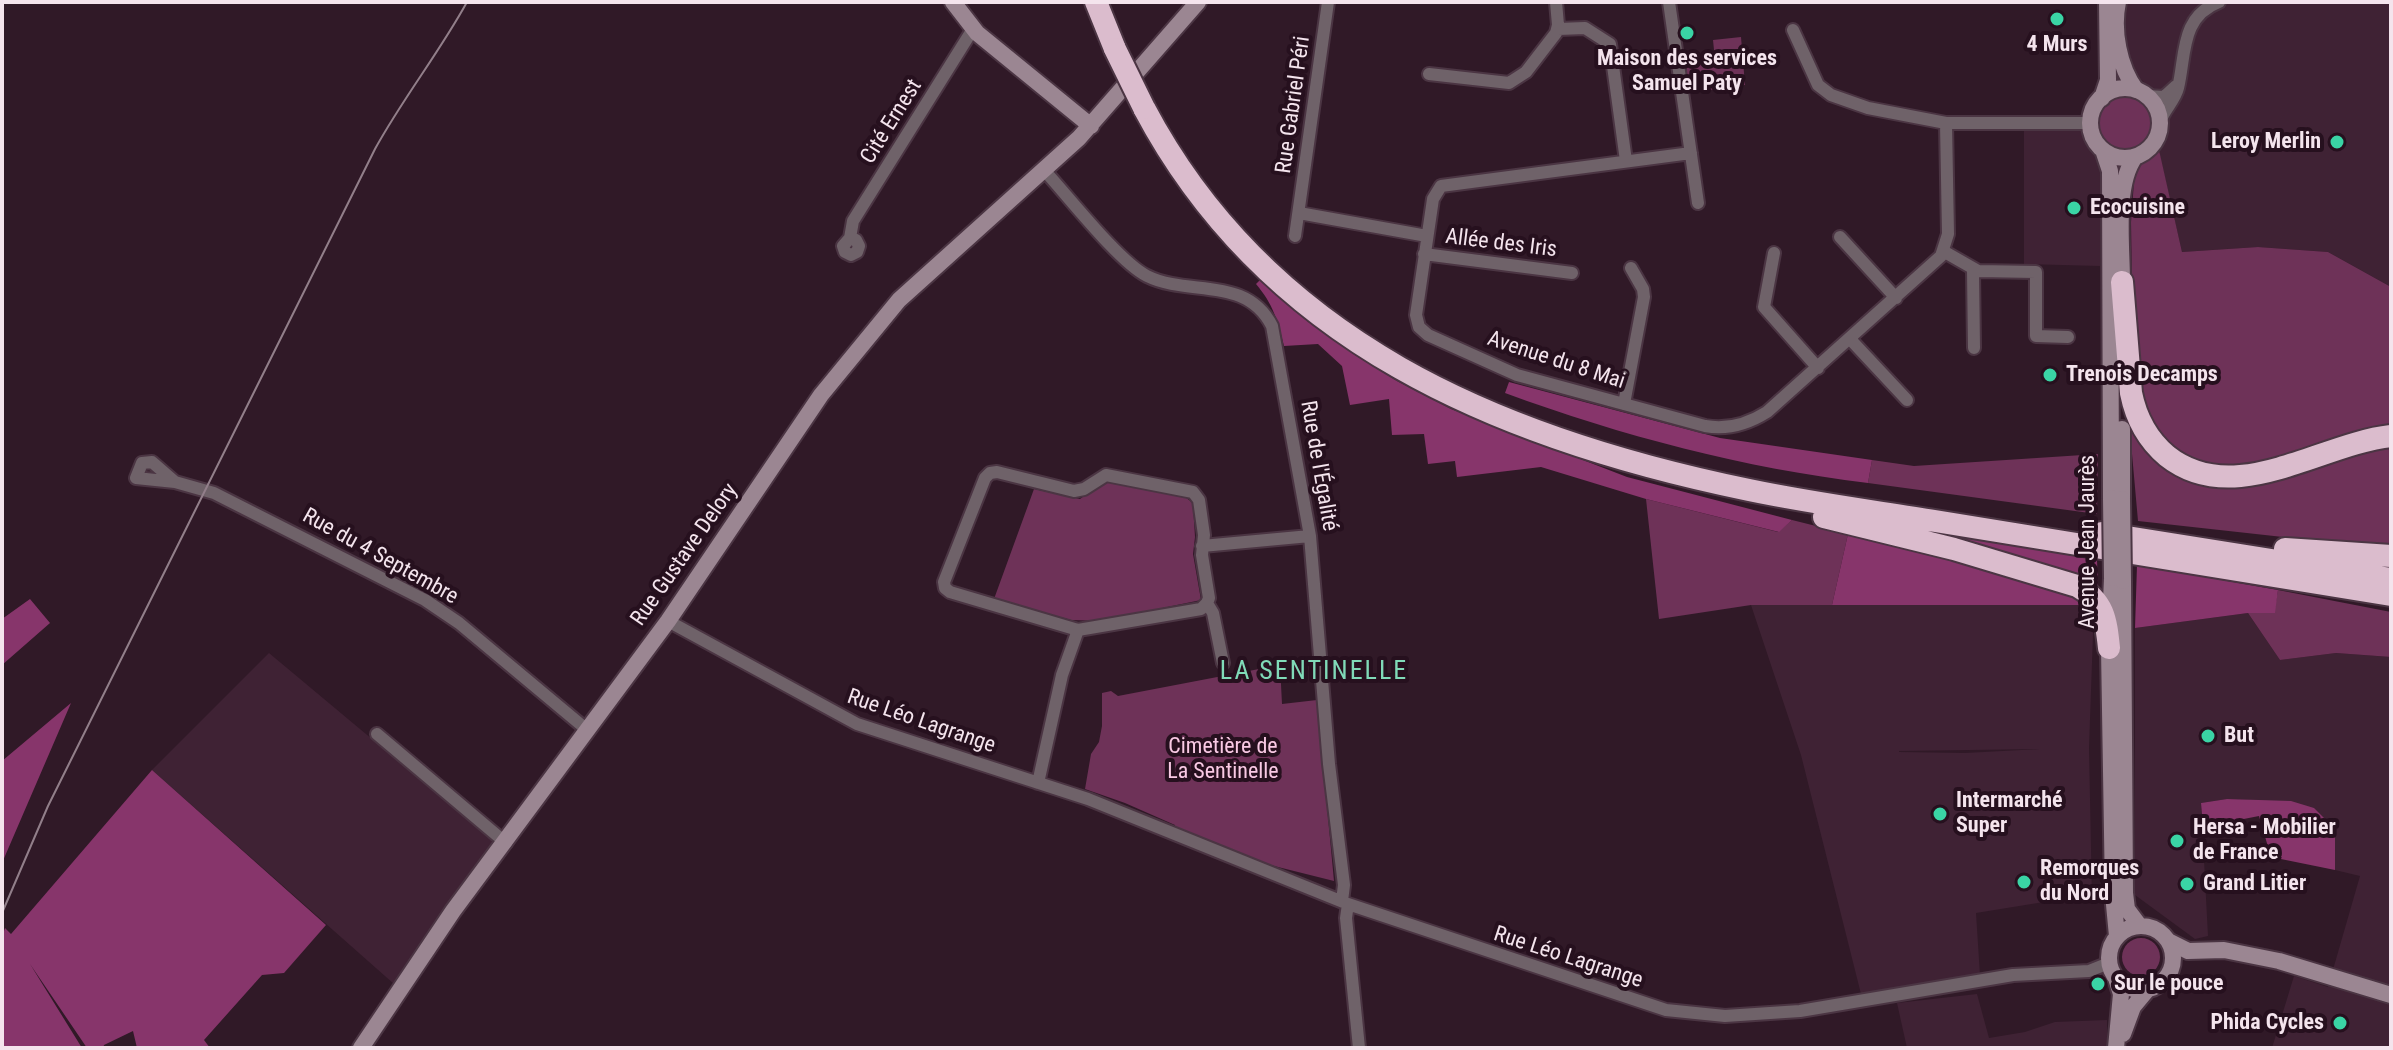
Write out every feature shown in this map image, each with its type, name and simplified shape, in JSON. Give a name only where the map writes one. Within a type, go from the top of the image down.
[{"type":"highway","points":[[1096,2],[1121,44],[1194,188],[1243,247],[1293,295],[1363,348],[1432,387],[1509,422],[1596,452],[1697,479],[1812,501],[2391,595]]},
{"type":"highway","points":[[1111,2],[1121,44]]},
{"type":"highway","points":[[1149,102],[1217,194],[1254,237],[1327,304],[1422,365],[1527,413],[1600,438],[1733,472],[2391,579]]},
{"type":"highway","points":[[2122,282],[2134,407],[2154,443],[2183,466],[2210,476],[2245,477],[2350,443],[2391,436]]},
{"type":"highway","points":[[1697,479],[1732,495],[1911,538],[2071,584],[2093,597],[2103,610],[2109,648]]},
{"type":"highway","points":[[2121,536],[2144,533],[2270,548],[2391,556]]},
{"type":"main road","points":[[953,2],[973,29],[1091,126]]},
{"type":"main road","name":"Rue Gustave Delory","points":[[361,1048],[453,911],[668,621],[815,403],[893,306],[1091,126],[1198,2]]},
{"type":"main road","points":[[2107,2],[2108,80],[2102,98],[2093,111],[2091,123],[2095,140],[2103,150],[2118,157],[2135,157],[2153,144],[2160,122],[2156,107],[2125,73],[2120,53],[2118,2]]},
{"type":"main road","points":[[2102,98],[2120,89],[2142,93]]},
{"type":"main road","name":"Avenue Jean Jaurès","points":[[2103,150],[2110,171],[2125,893],[2129,913],[2139,925]]},
{"type":"main road","name":"Avenue Jean Jaurès","points":[[2116,499],[2123,198],[2126,175],[2135,157]]},
{"type":"main road","name":"Avenue Jean Jaurès","points":[[2117,580],[2109,648],[2113,894],[2117,936]]},
{"type":"main road","points":[[2116,1048],[2121,994],[2112,970],[2110,949],[2117,936],[2139,925],[2156,928],[2170,942],[2188,951],[2220,949],[2391,987]]},
{"type":"main road","points":[[2123,1048],[2126,1022],[2135,1004],[2148,989],[2162,983],[2169,973],[2173,958],[2170,942]]},
{"type":"main road","points":[[2169,973],[2188,963],[2248,955]]},
{"type":"main road","points":[[2112,970],[2129,988],[2148,989]]},
{"type":"main road","points":[[2327,974],[2391,995]]},
{"type":"street","name":"Rue Gabriel Péri","points":[[1295,236],[1328,2]]},
{"type":"street","points":[[1429,74],[1509,83],[1526,72],[1558,29],[1556,2]]},
{"type":"street","points":[[1669,2],[1698,203]]},
{"type":"street","points":[[2160,122],[2177,93],[2190,27],[2201,11],[2219,2]]},
{"type":"street","points":[[1558,29],[1585,28],[1610,44],[1626,161]]},
{"type":"street","name":"Cité Ernest","points":[[850,238],[853,221],[973,29]]},
{"type":"street","points":[[1793,30],[1812,75],[1826,91],[1877,110],[1946,123],[2091,123]]},
{"type":"street","points":[[2142,93],[2167,96],[2179,80]]},
{"type":"street","points":[[1946,123],[1948,234],[1943,251],[1973,270],[2036,272],[2036,336],[2068,337]]},
{"type":"street","name":"Avenue du 8 Mai","points":[[1691,153],[1441,186],[1433,199],[1417,323],[1424,332],[1517,375],[1705,426],[1734,426],[1767,412],[1934,264],[1943,251]]},
{"type":"street","name":"Rue de l'Égalité","points":[[1044,170],[1139,271],[1161,281],[1235,292],[1251,300],[1267,316],[1275,335],[1310,536],[1329,764],[1359,1048]]},
{"type":"street","points":[[1299,213],[1427,236]]},
{"type":"street","points":[[1840,237],[1896,298]]},
{"type":"street","points":[[1774,253],[1764,307],[1818,368]]},
{"type":"street","name":"Allée des Iris","points":[[1424,254],[1572,273]]},
{"type":"street","points":[[1624,404],[1644,297],[1631,268]]},
{"type":"street","points":[[1973,270],[1974,348]]},
{"type":"street","points":[[1850,339],[1907,400]]},
{"type":"street","points":[[1207,603],[1201,609],[1078,630],[950,592],[944,582],[988,474],[997,472],[1074,491],[1084,489],[1106,475],[1190,490],[1199,500],[1207,603],[1213,613],[1223,663]]},
{"type":"street","name":"Rue du 4 Septembre","points":[[175,482],[214,493],[432,603],[586,729]]},
{"type":"street","points":[[1202,546],[1310,536]]},
{"type":"street","name":"Rue Léo Lagrange","points":[[668,621],[849,721],[1118,810],[1345,903],[1666,1010],[1707,1016],[1758,1015],[1810,1010],[2013,975],[2112,970]]},
{"type":"street","points":[[1038,783],[1064,669],[1078,630]]},
{"type":"street","points":[[377,734],[506,843]]},
{"type":"shaded area","points":[[2122,2],[2391,2],[2391,287],[2328,252],[2258,247],[2182,252],[2160,157],[2154,90],[2129,70]]},
{"type":"shaded area","points":[[2082,120],[2100,158],[2100,266],[2024,264],[2024,121]]},
{"type":"shaded area","points":[[1260,280],[1307,321],[1355,355],[1451,409],[1627,477],[1792,520],[1779,532],[1646,499],[1541,467],[1457,477],[1455,461],[1428,464],[1424,434],[1392,435],[1389,399],[1350,405],[1342,366],[1318,344],[1284,346],[1274,313],[1256,284]]},
{"type":"shaded area","points":[[1509,382],[1720,438],[1872,460],[1868,483],[1775,469],[1639,436],[1505,393]]},
{"type":"shaded area","points":[[1942,533],[2097,560],[2098,586],[2094,605],[1832,605],[1848,534],[1922,550]]},
{"type":"shaded area","points":[[2137,565],[2278,590],[2275,613],[2248,613],[2135,628]]},
{"type":"shaded area","points":[[30,599],[50,623],[2,665],[2,619]]},
{"type":"shaded area","points":[[1751,605],[2094,605],[2089,748],[2092,899],[2050,901],[1976,913],[1980,975],[1861,994],[1801,755]],"holes":[[[2040,749],[1965,753],[1899,751]]]},
{"type":"shaded area","points":[[2248,613],[2280,660],[2336,653],[2391,657],[2391,1048],[2272,1048],[2294,976],[2328,987],[2360,876],[2335,870],[2335,829],[2250,800],[2227,799],[2201,803],[2208,936],[2195,939],[2135,895],[2135,628]]},
{"type":"shaded area","points":[[269,653],[494,841],[394,984],[152,770]]},
{"type":"shaded area","points":[[71,703],[2,863],[2,761]]},
{"type":"shaded area","points":[[152,770],[326,925],[284,973],[262,975],[204,1040],[210,1048],[137,1048],[133,1031],[103,1048],[87,1048],[30,964],[82,1048],[2,1048],[2,937],[5,928],[11,934]]},
{"type":"shaded area","points":[[2227,799],[2291,801],[2314,808],[2335,829],[2335,870],[2271,857],[2259,816],[2203,827],[2201,803]]},
{"type":"shaded area","points":[[1977,994],[1989,1038],[2025,1032],[2055,1022],[2107,1020],[2107,1048],[1907,1048],[1897,1003]]},
{"type":"green space","points":[[1741,37],[1745,85],[1689,93],[1686,64],[1715,60],[1713,40]]},
{"type":"green space","points":[[2124,96],[2143,104],[2151,123],[2143,142],[2124,150],[2105,142],[2097,123],[2105,104]]},
{"type":"green space","points":[[2159,150],[2182,252],[2258,247],[2328,252],[2391,287],[2391,544],[2292,538],[2138,521],[2128,409],[2133,354],[2131,222],[2135,168]]},
{"type":"green space","points":[[2098,454],[2097,514],[1868,483],[1872,460],[1914,466]]},
{"type":"green space","points":[[1105,481],[1185,497],[1193,503],[1193,554],[1201,600],[1100,621],[1071,620],[994,599],[1034,489],[1080,499]]},
{"type":"green space","points":[[1646,499],[1778,532],[1792,520],[1848,534],[1832,605],[1751,605],[1659,619]]},
{"type":"green space","points":[[2278,590],[2391,612],[2391,657],[2336,653],[2280,660],[2248,613],[2274,613]]},
{"type":"green space","name":"Cimetière de La Sentinelle","points":[[1280,665],[1282,704],[1317,700],[1334,881],[1258,862],[1175,828],[1175,825],[1125,803],[1085,789],[1091,754],[1099,742],[1102,726],[1102,693],[1111,691],[1118,696]]},
{"type":"green space","points":[[2141,938],[2155,943],[2160,957],[2155,971],[2141,976],[2127,971],[2122,957],[2127,943]]},
{"type":"tram line","points":[[2,913],[48,806],[375,149],[467,2]]},
{"type":"place","name":"4 Murs","points":[[2057,19]]},
{"type":"place","name":"Maison des services Samuel Paty","points":[[1687,33]]},
{"type":"place","name":"Leroy Merlin","points":[[2337,142]]},
{"type":"place","name":"Ecocuisine","points":[[2074,208]]},
{"type":"place","name":"Trenois Decamps","points":[[2050,375]]},
{"type":"place","name":"But","points":[[2208,736]]},
{"type":"place","name":"Intermarché Super","points":[[1940,814]]},
{"type":"place","name":"Hersa - Mobilier de France","points":[[2177,841]]},
{"type":"place","name":"Remorques du Nord","points":[[2024,882]]},
{"type":"place","name":"Grand Litier","points":[[2187,884]]},
{"type":"place","name":"Sur le pouce","points":[[2098,984]]},
{"type":"place","name":"Phida Cycles","points":[[2340,1023]]},
{"type":"district","name":"LA SENTINELLE","points":[[1314,672]]}]
